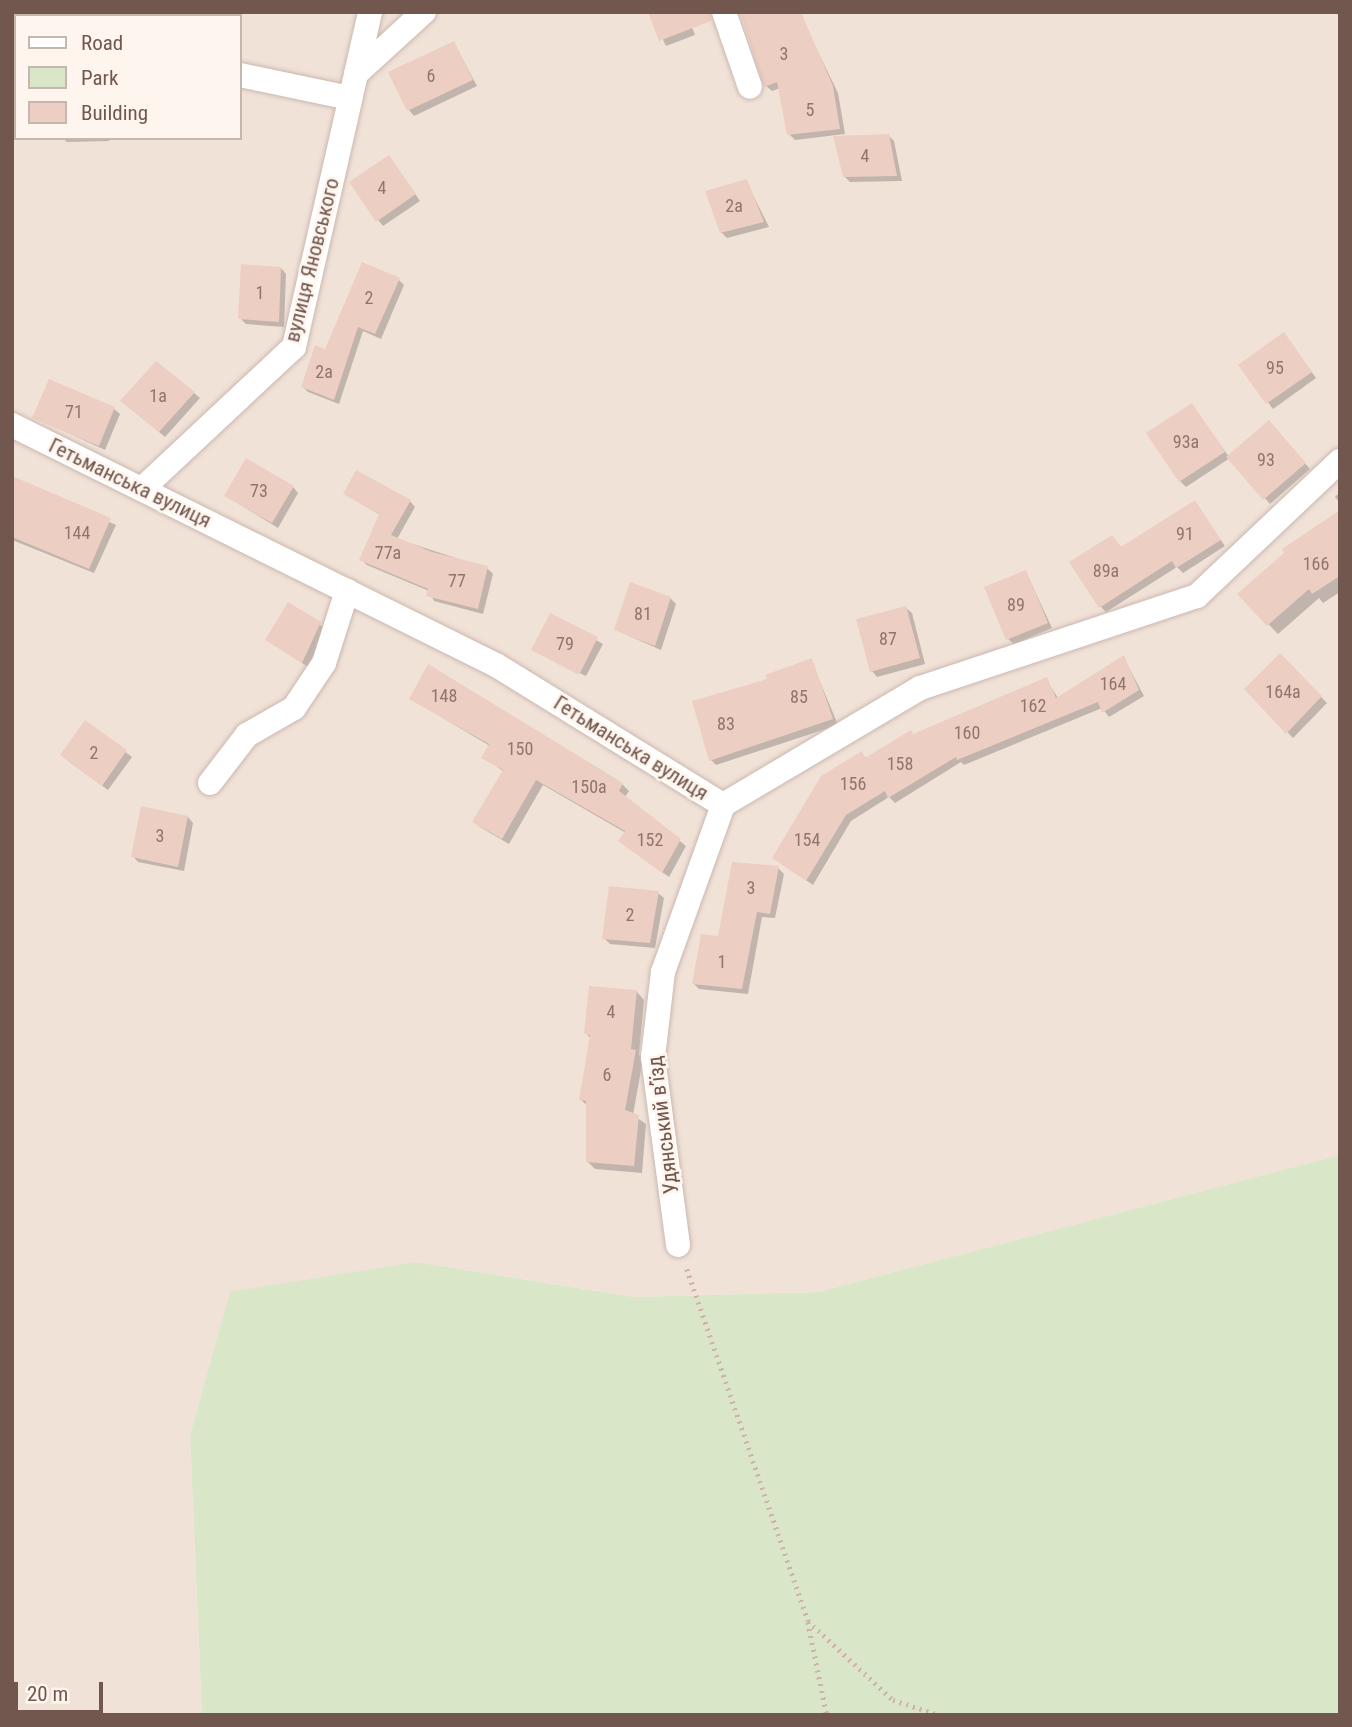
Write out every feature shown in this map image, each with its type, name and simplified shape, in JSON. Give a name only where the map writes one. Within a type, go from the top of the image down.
[{"type":"street","name":"вулиця Яновського","points":[[142,489],[294,347],[370,12]]},
{"type":"street","points":[[356,74],[424,12]]},
{"type":"street","points":[[724,12],[750,86]]},
{"type":"street","points":[[242,75],[350,98]]},
{"type":"street","name":"Гетьманська вулиця","points":[[12,425],[496,664],[723,805],[920,688],[1197,596],[1340,461]]},
{"type":"street","points":[[210,783],[247,735],[294,708],[324,663],[347,591]]},
{"type":"street","name":"Удянський в’їзд","points":[[678,1245],[653,1057],[663,972],[723,805]]},
{"type":"path","points":[[678,1245],[808,1621],[827,1715]]},
{"type":"path","points":[[808,1621],[893,1700],[939,1715]]},
{"type":"shaded area","points":[[12,12],[1340,12],[1340,1155],[818,1292],[634,1297],[415,1262],[190,1436],[202,1715],[12,1715]]},
{"type":"green space","points":[[1340,1155],[1340,1715],[202,1715],[190,1436],[230,1292],[415,1262],[634,1297],[818,1292]]},
{"type":"building","points":[[648,12],[710,12],[711,21],[659,41]]},
{"type":"building","points":[[740,12],[801,12],[833,86],[840,129],[787,135],[777,82],[764,87]]},
{"type":"building","points":[[454,41],[473,80],[407,111],[388,72]]},
{"type":"building","points":[[889,134],[897,176],[843,177],[833,136]]},
{"type":"building","points":[[389,155],[416,194],[376,222],[349,182]]},
{"type":"building","points":[[747,179],[764,222],[720,233],[705,191]]},
{"type":"building","points":[[362,262],[400,278],[375,334],[358,327],[334,400],[301,387],[315,345],[325,349]]},
{"type":"building","points":[[241,264],[281,267],[279,322],[238,319]]},
{"type":"building","points":[[1284,332],[1312,372],[1266,404],[1238,365]]},
{"type":"building","points":[[156,361],[195,392],[159,432],[120,401]]},
{"type":"building","points":[[49,379],[115,407],[99,446],[32,418]]},
{"type":"building","points":[[1192,403],[1225,452],[1179,482],[1146,433]]},
{"type":"building","points":[[1269,420],[1306,463],[1263,500],[1226,457]]},
{"type":"building","points":[[246,458],[294,486],[272,523],[224,496]]},
{"type":"building","points":[[356,470],[411,500],[391,535],[432,552],[488,566],[478,609],[426,596],[428,589],[359,560],[379,514],[343,494]]},
{"type":"building","points":[[12,476],[111,518],[89,569],[12,537]]},
{"type":"building","points":[[1195,500],[1221,540],[1176,568],[1172,561],[1099,608],[1069,562],[1112,535],[1121,547]]},
{"type":"building","points":[[1340,510],[1340,576],[1312,594],[1309,589],[1267,626],[1237,594],[1284,553],[1282,549]]},
{"type":"building","points":[[1026,570],[1048,623],[1006,640],[984,587]]},
{"type":"building","points":[[630,582],[671,597],[655,646],[614,630]]},
{"type":"building","points":[[288,602],[321,622],[302,663],[265,640]]},
{"type":"building","points":[[906,606],[920,658],[870,672],[856,619]]},
{"type":"building","points":[[550,613],[598,637],[579,675],[531,650]]},
{"type":"building","points":[[1280,653],[1322,696],[1286,734],[1244,689]]},
{"type":"building","points":[[1124,655],[1139,690],[1102,713],[1098,702],[957,760],[956,757],[888,798],[885,791],[846,815],[806,881],[772,858],[821,776],[862,751],[865,758],[911,730],[913,734],[1047,677],[1056,698]]},
{"type":"building","points":[[812,658],[833,719],[709,761],[692,701],[767,679],[765,675]]},
{"type":"building","points":[[428,664],[623,783],[619,791],[681,839],[662,873],[618,841],[625,831],[536,780],[502,839],[472,822],[503,770],[481,758],[489,744],[409,699]]},
{"type":"building","points":[[85,720],[127,750],[102,786],[60,755]]},
{"type":"building","points":[[141,806],[188,816],[178,867],[131,857]]},
{"type":"building","points":[[732,862],[779,866],[770,914],[757,912],[742,989],[692,984],[701,934],[718,936]]},
{"type":"building","points":[[609,886],[659,891],[650,943],[602,939]]},
{"type":"building","points":[[589,986],[637,990],[631,1049],[636,1050],[625,1110],[639,1115],[634,1166],[586,1162],[586,1101],[579,1100],[590,1035],[584,1034]]}]
